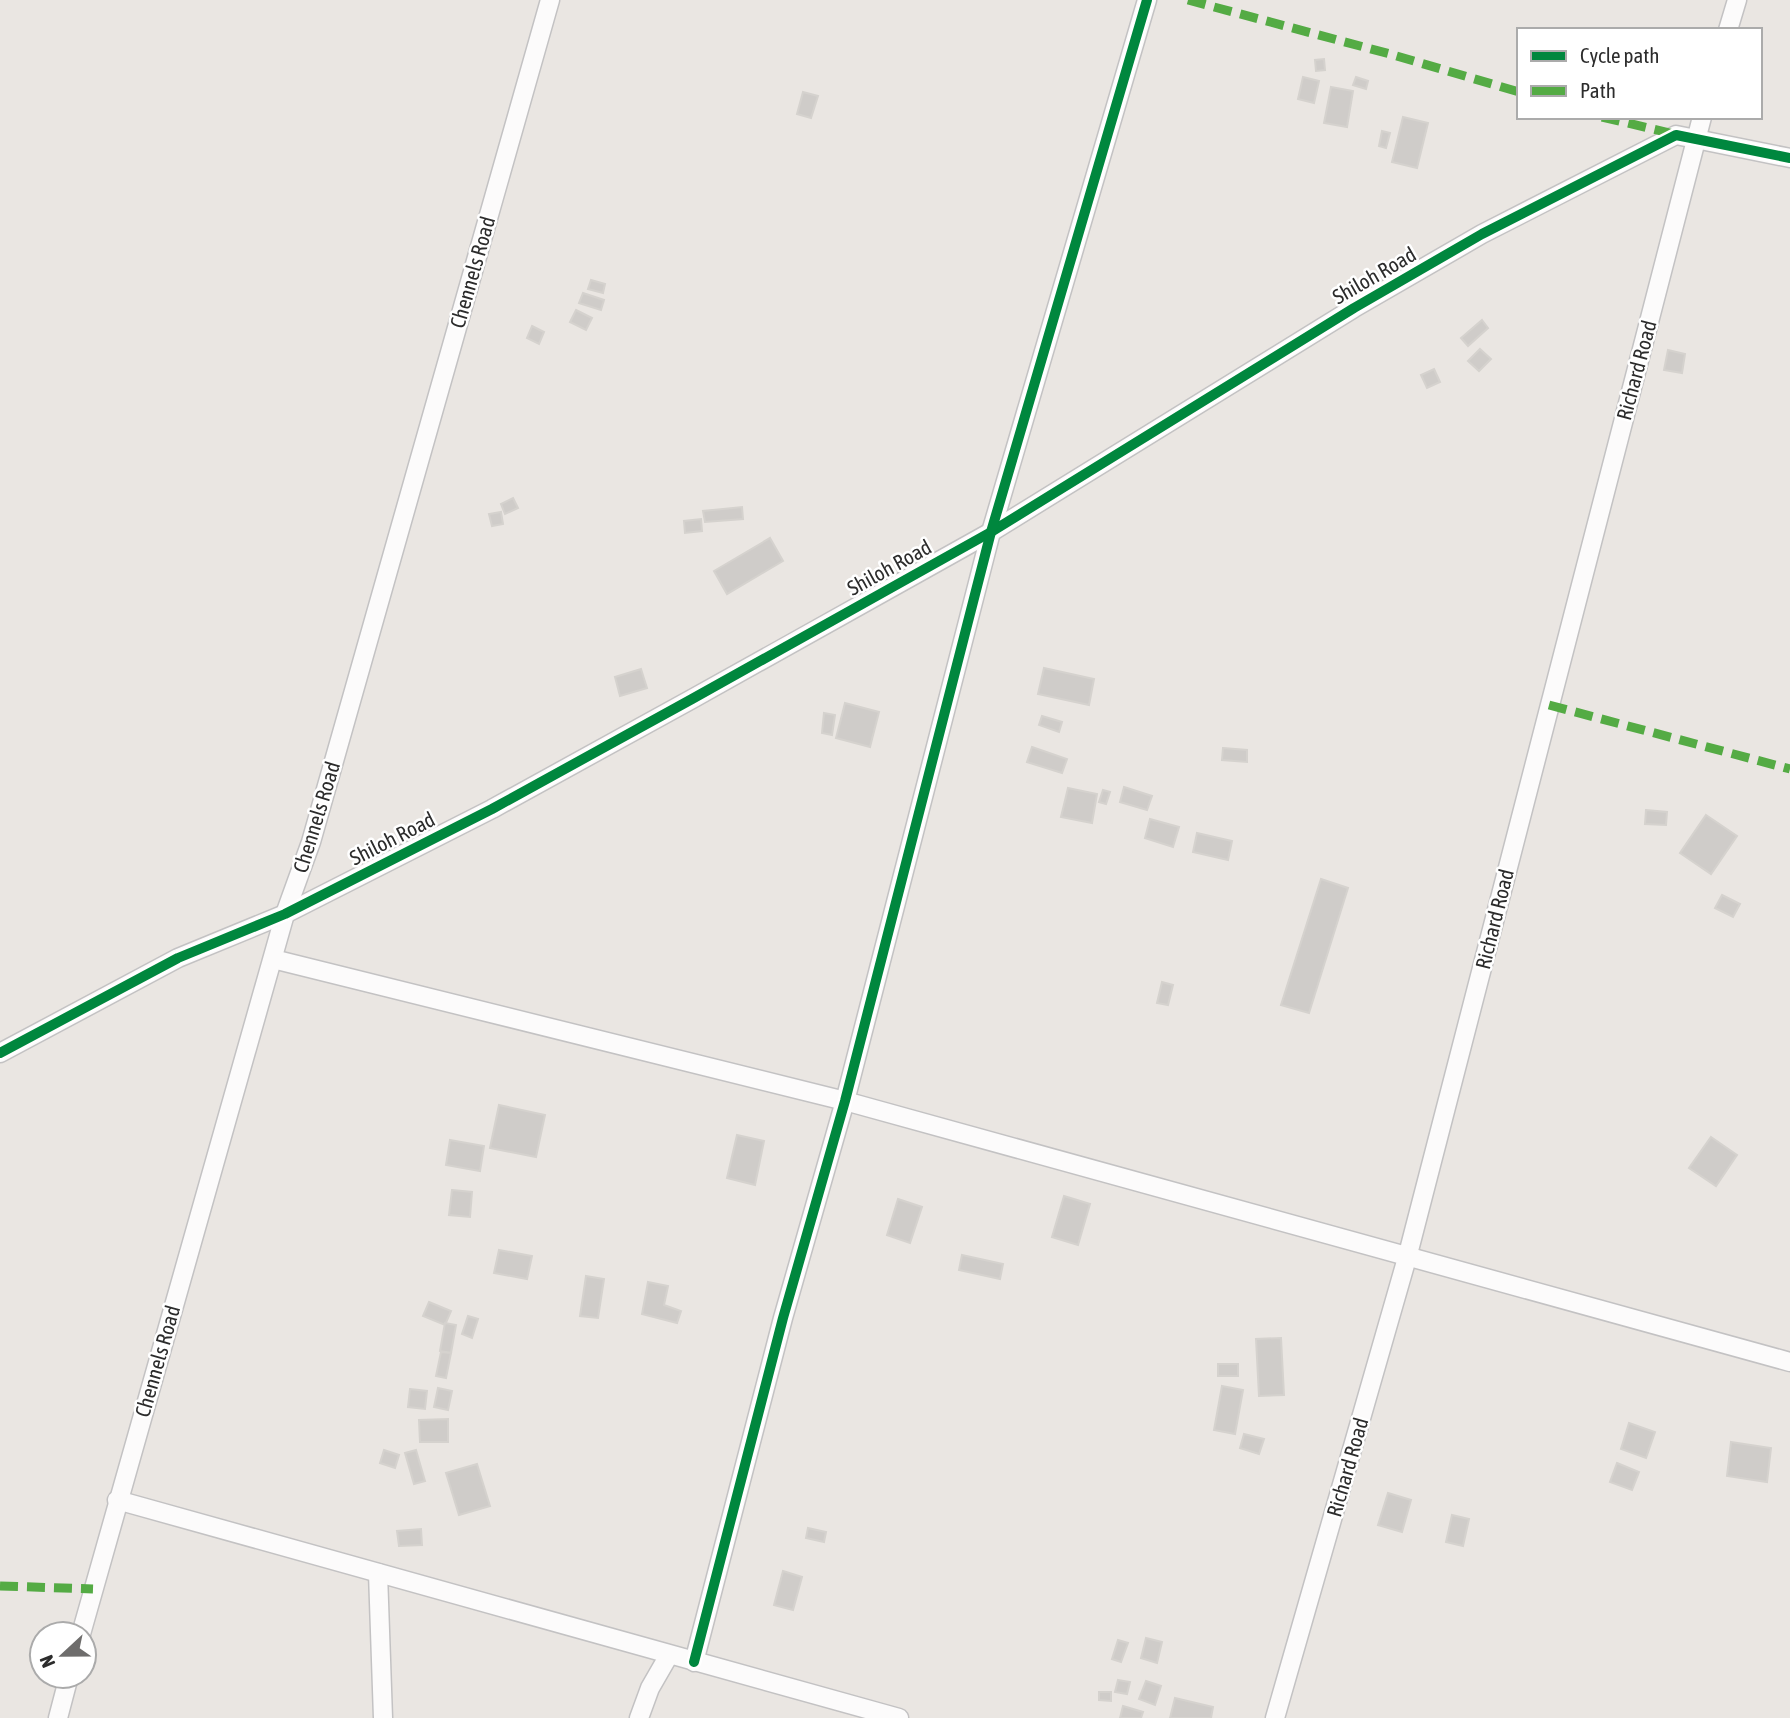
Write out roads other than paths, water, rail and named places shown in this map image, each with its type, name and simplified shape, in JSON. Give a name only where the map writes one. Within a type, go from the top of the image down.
[{"type":"street","name":"Chennels Road","points":[[85,1620],[285,914],[311,842],[550,0]]},
{"type":"street","points":[[695,1662],[783,1318],[845,1101],[991,532],[1147,0]]},
{"type":"street","points":[[1729,28],[1737,0]]},
{"type":"street","name":"Richard Road","points":[[1275,1718],[1407,1258],[1701,119]]},
{"type":"street","name":"Shiloh Road","points":[[0,1054],[178,958],[285,914],[492,808],[991,532],[1354,308],[1482,234],[1676,135],[1790,158]]},
{"type":"street","points":[[273,959],[845,1101],[1790,1362]]},
{"type":"street","points":[[117,1500],[899,1718]]},
{"type":"street","points":[[379,1573],[383,1718]]},
{"type":"street","points":[[639,1718],[650,1688],[669,1655]]},
{"type":"street","points":[[58,1718],[65,1690]]}]
